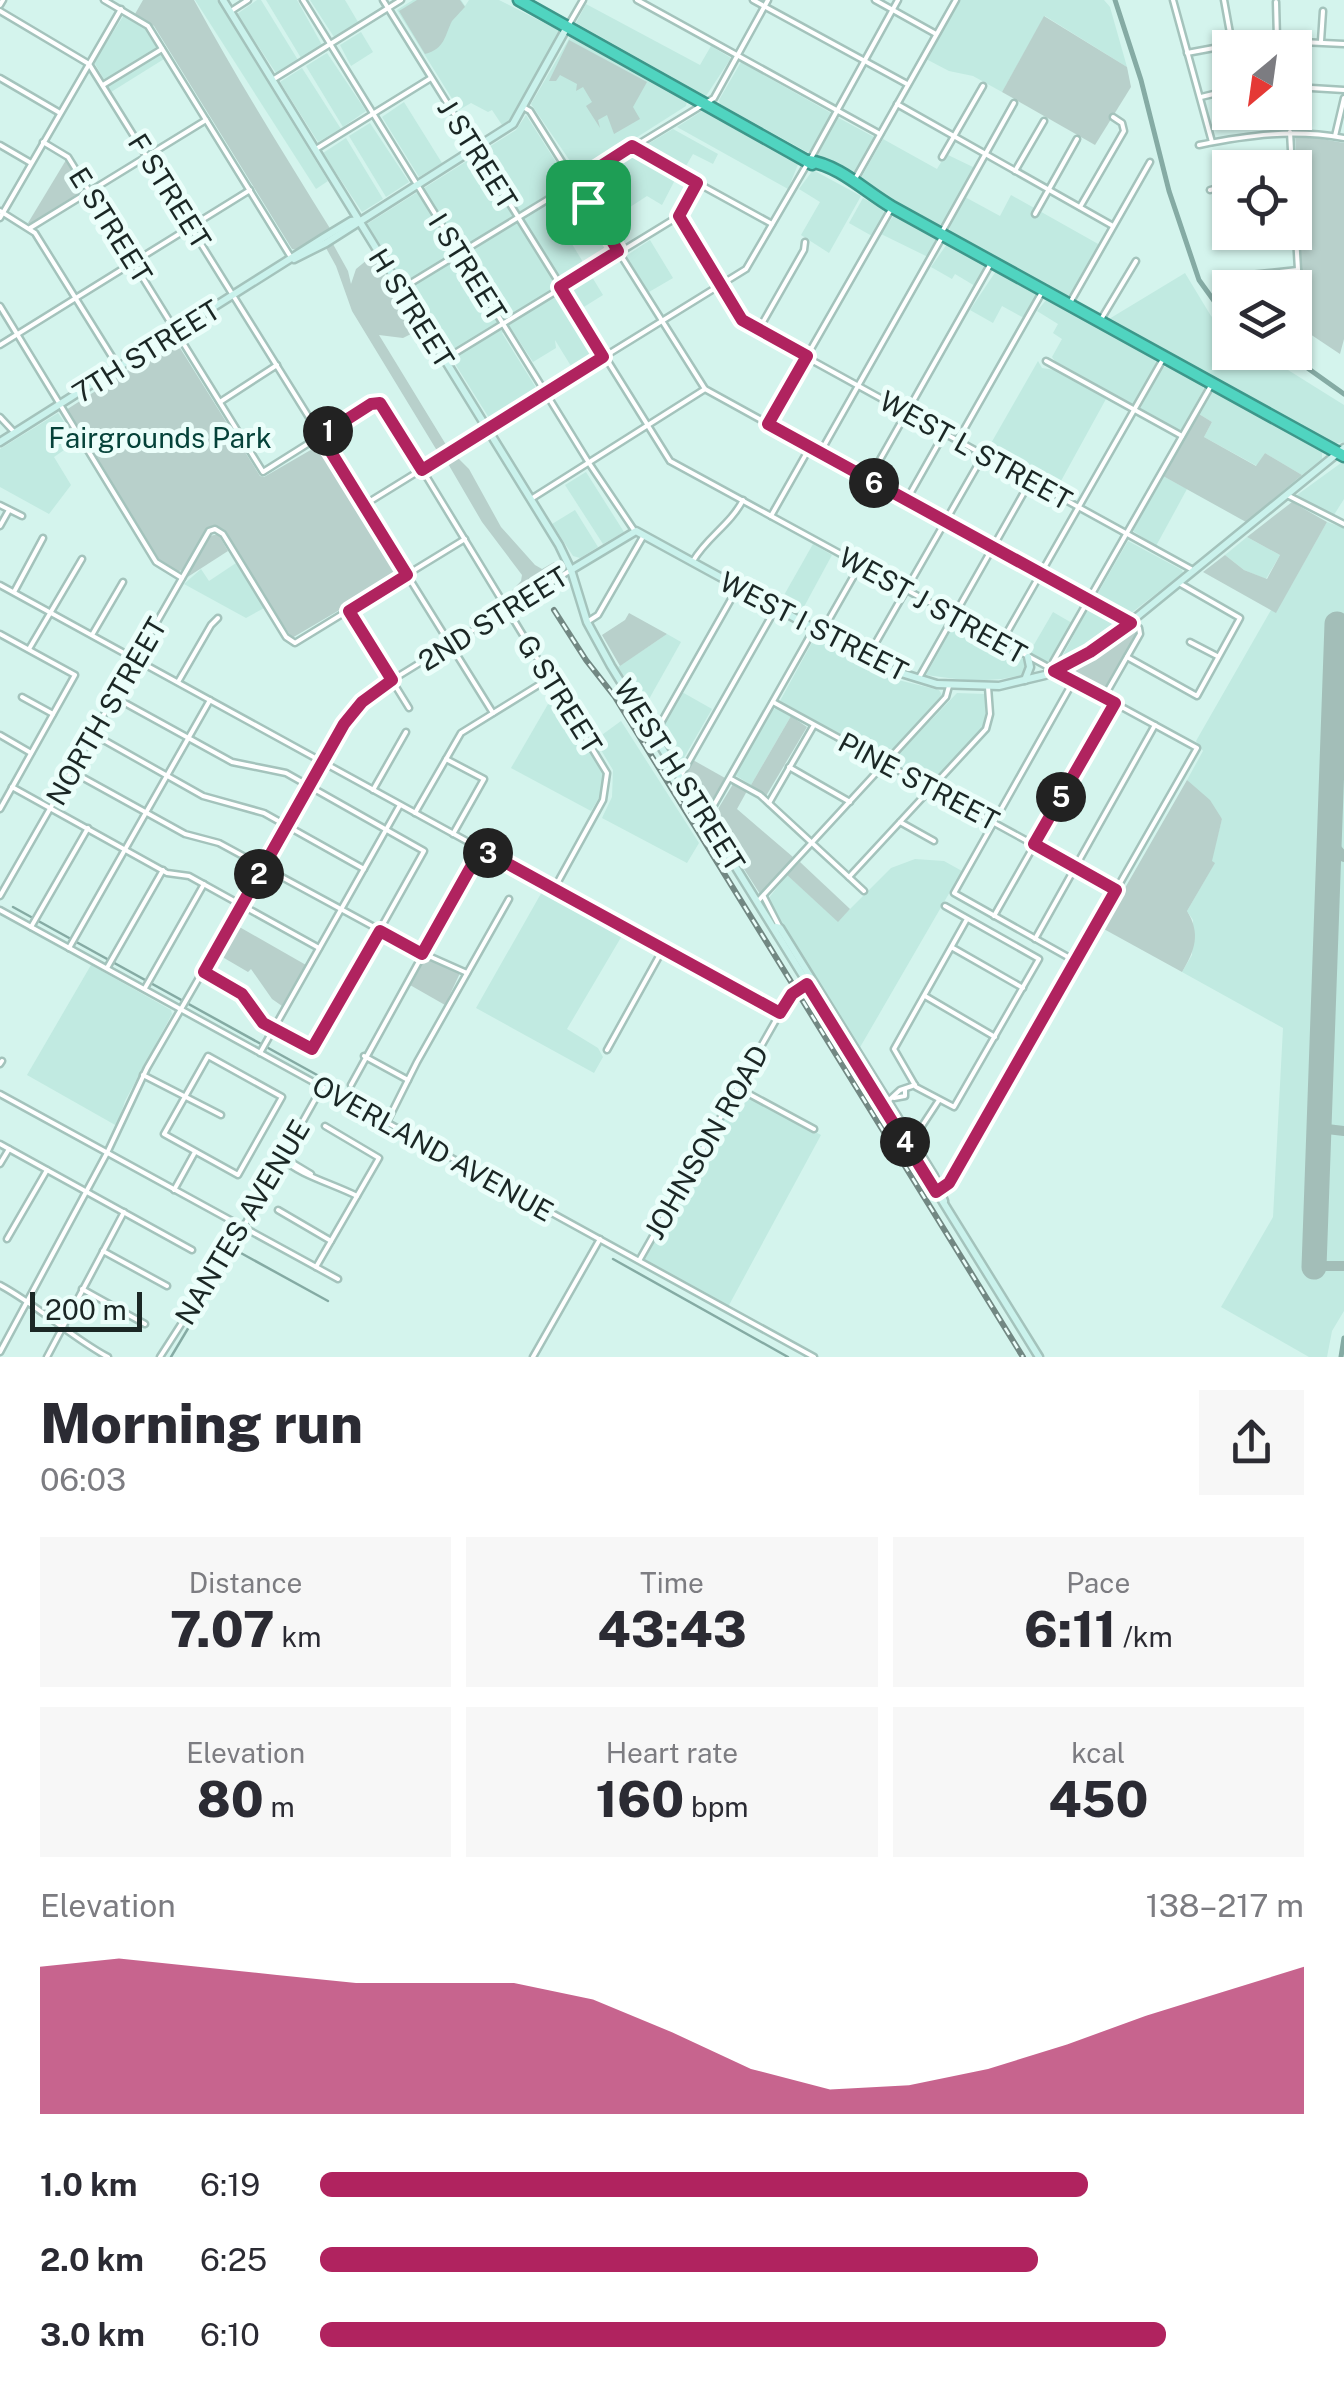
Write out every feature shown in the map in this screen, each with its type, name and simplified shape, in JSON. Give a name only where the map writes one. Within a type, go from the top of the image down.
[{"type":"highway","points":[[519,0],[830,176],[852,184]]},
{"type":"highway","points":[[809,161],[817,161],[1212,384],[1342,452]]},
{"type":"street","points":[[104,0],[144,22],[292,260]]},
{"type":"street","name":"H STREET","points":[[224,0],[531,499],[571,570],[587,622]]},
{"type":"street","points":[[230,12],[248,0]]},
{"type":"street","name":"I STREET","points":[[303,0],[588,463],[628,526],[640,533]]},
{"type":"street","name":"J STREET","points":[[383,0],[670,461]]},
{"type":"street","points":[[274,79],[401,0]]},
{"type":"street","points":[[567,27],[583,0]]},
{"type":"street","points":[[636,0],[880,134]]},
{"type":"street","points":[[753,0],[908,85]]},
{"type":"street","points":[[401,290],[716,96],[768,0]]},
{"type":"street","points":[[875,0],[937,34]]},
{"type":"street","points":[[364,506],[749,266],[898,0]]},
{"type":"street","points":[[852,184],[956,0]]},
{"type":"street","points":[[1173,0],[1212,142]]},
{"type":"street","points":[[1224,0],[1229,30]]},
{"type":"street","points":[[1276,2],[1277,30]]},
{"type":"street","name":"F STREET","points":[[1,5],[89,64],[493,713]]},
{"type":"street","points":[[119,368],[30,228],[1,214],[120,10]]},
{"type":"street","points":[[1321,41],[1323,11]]},
{"type":"street","name":"7TH STREET","points":[[0,442],[513,124],[567,27]]},
{"type":"street","points":[[1312,41],[1344,44]]},
{"type":"street","points":[[1188,53],[1212,48]]},
{"type":"street","points":[[103,86],[162,49]]},
{"type":"street","points":[[0,78],[60,112]]},
{"type":"street","points":[[315,150],[431,78]]},
{"type":"street","points":[[942,157],[984,86]]},
{"type":"street","points":[[1312,88],[1344,90]]},
{"type":"street","points":[[1200,97],[1212,94]]},
{"type":"street","points":[[1335,136],[1344,98]]},
{"type":"street","points":[[820,452],[1014,103]]},
{"type":"street","points":[[897,104],[1113,226]]},
{"type":"street","points":[[523,107],[530,111],[576,182],[705,389],[1139,628],[1140,634],[1104,697]]},
{"type":"street","points":[[1080,207],[1124,131],[1122,123],[1114,117]]},
{"type":"street","points":[[30,228],[206,120]]},
{"type":"street","points":[[1015,171],[1044,120]]},
{"type":"street","points":[[1290,132],[1291,150]]},
{"type":"street","points":[[1198,146],[1248,135],[1290,132],[1344,138]]},
{"type":"street","points":[[1035,214],[1077,140]]},
{"type":"street","name":"E STREET","points":[[44,142],[68,157],[264,472],[321,436]]},
{"type":"street","name":"E STREET","points":[[0,145],[32,163]]},
{"type":"street","points":[[632,146],[772,224]]},
{"type":"street","points":[[1069,304],[1150,162]]},
{"type":"street","points":[[444,360],[679,216],[697,183]]},
{"type":"street","points":[[0,344],[250,190]]},
{"type":"street","points":[[768,424],[892,206]]},
{"type":"street","name":"WEST L STREET","points":[[679,216],[742,320],[1194,571]]},
{"type":"street","points":[[758,330],[804,250],[804,242]]},
{"type":"street","points":[[1297,250],[1298,270]]},
{"type":"street","points":[[1100,321],[1136,260]]},
{"type":"street","points":[[869,480],[992,261]]},
{"type":"street","points":[[958,440],[1043,290]]},
{"type":"street","points":[[0,306],[156,562],[182,578]]},
{"type":"street","points":[[1001,643],[1164,356]]},
{"type":"street","points":[[1046,362],[1182,436]]},
{"type":"street","points":[[220,402],[278,365]]},
{"type":"street","points":[[1054,671],[1053,662],[1087,600],[1212,384]]},
{"type":"street","points":[[531,499],[705,389]]},
{"type":"street","name":"G STREET","points":[[321,436],[371,404],[380,403],[602,762],[608,781],[603,800],[554,889]]},
{"type":"street","points":[[0,418],[14,433]]},
{"type":"street","points":[[906,500],[945,432]]},
{"type":"street","points":[[771,516],[810,447]]},
{"type":"street","name":"WEST I STREET","points":[[640,533],[867,659],[918,680],[988,687],[1024,682],[1090,652],[1342,452]]},
{"type":"street","points":[[867,659],[984,454]]},
{"type":"street","name":"WEST J STREET","points":[[670,461],[1197,748],[1116,890]]},
{"type":"street","points":[[918,680],[1031,480]]},
{"type":"street","points":[[1287,495],[1344,524]]},
{"type":"street","points":[[692,562],[702,545],[728,525],[743,500]]},
{"type":"street","points":[[0,504],[22,516]]},
{"type":"street","points":[[0,526],[9,510]]},
{"type":"street","name":"NORTH STREET","points":[[0,896],[207,532],[214,529],[223,534],[292,642],[299,642],[349,611]]},
{"type":"street","points":[[587,622],[598,615],[640,533]]},
{"type":"street","name":"2ND STREET","points":[[0,1352],[107,1153],[143,1075],[354,712],[392,680],[571,570],[640,533]]},
{"type":"street","points":[[14,592],[43,538]]},
{"type":"street","points":[[409,708],[349,611],[465,539]]},
{"type":"street","points":[[29,650],[82,558]]},
{"type":"street","points":[[706,820],[773,702],[860,565]]},
{"type":"street","points":[[92,635],[124,582]]},
{"type":"street","points":[[1126,657],[1197,696],[1240,618],[1178,583]]},
{"type":"street","points":[[0,585],[780,1013]]},
{"type":"street","points":[[654,735],[738,587]]},
{"type":"street","points":[[680,777],[776,608]]},
{"type":"street","points":[[178,682],[218,618]]},
{"type":"street","name":"WEST H STREET","points":[[587,622],[706,820],[760,898],[888,1102],[1038,1357]]},
{"type":"street","points":[[0,634],[74,675],[0,808]]},
{"type":"street","points":[[1190,642],[1218,657]]},
{"type":"street","points":[[1024,682],[1030,668],[1028,658]]},
{"type":"street","points":[[415,813],[461,733],[550,678]]},
{"type":"street","points":[[1074,680],[954,894],[1075,961]]},
{"type":"street","points":[[760,898],[946,697],[949,686]]},
{"type":"street","points":[[849,877],[986,729],[990,714],[988,687]]},
{"type":"street","points":[[22,697],[52,714]]},
{"type":"street","points":[[114,697],[232,762],[276,769],[424,850],[312,1049],[257,1017],[242,994],[204,972]]},
{"type":"street","points":[[69,948],[210,700]]},
{"type":"street","name":"PINE STREET","points":[[773,702],[1116,890]]},
{"type":"street","points":[[994,917],[1115,703]]},
{"type":"street","points":[[768,803],[814,724]]},
{"type":"street","points":[[1034,940],[1155,725]]},
{"type":"street","points":[[374,790],[406,732]]},
{"type":"street","points":[[92,734],[203,796],[252,808],[364,869]]},
{"type":"street","points":[[0,735],[31,753]]},
{"type":"street","points":[[445,758],[484,779],[454,834]]},
{"type":"street","points":[[790,767],[850,802]]},
{"type":"street","points":[[71,771],[192,837],[219,843],[422,954],[467,973]]},
{"type":"street","points":[[729,778],[768,803],[864,891]]},
{"type":"street","points":[[12,787],[162,870],[190,876],[320,948]]},
{"type":"street","points":[[260,1053],[400,805]]},
{"type":"street","points":[[900,822],[934,841]]},
{"type":"street","points":[[31,927],[88,828]]},
{"type":"street","points":[[351,1085],[481,849]]},
{"type":"street","points":[[107,968],[162,870]]},
{"type":"street","points":[[144,989],[204,884]]},
{"type":"street","points":[[939,1191],[949,1183],[968,1151],[1116,890]]},
{"type":"street","points":[[386,1122],[509,899]]},
{"type":"street","points":[[944,906],[968,919],[1039,959],[954,1107],[913,1086],[894,1049],[968,919]]},
{"type":"street","name":"OVERLAND AVENUE","points":[[0,910],[814,1357]]},
{"type":"street","points":[[952,947],[1022,988]]},
{"type":"street","points":[[607,1050],[663,949]]},
{"type":"street","name":"JOHNSON ROAD","points":[[639,1260],[780,1013],[792,994],[810,982]]},
{"type":"street","points":[[924,995],[994,1036]]},
{"type":"street","points":[[208,1056],[282,1097],[238,1175],[164,1134],[186,1096],[208,1056]]},
{"type":"street","points":[[364,1056],[408,1080]]},
{"type":"street","points":[[143,1075],[221,1115]]},
{"type":"street","name":"NANTES AVENUE","points":[[160,1357],[243,1228],[322,1086]]},
{"type":"street","points":[[888,1102],[913,1086]]},
{"type":"street","points":[[738,1088],[814,1129]]},
{"type":"street","points":[[0,1094],[338,1279]]},
{"type":"street","points":[[920,1130],[939,1099]]},
{"type":"street","points":[[316,1267],[379,1158],[326,1126]]},
{"type":"street","points":[[0,1144],[192,1250]]},
{"type":"street","points":[[0,1164],[9,1149]]},
{"type":"street","points":[[174,1190],[196,1152]]},
{"type":"street","points":[[282,1158],[357,1196]]},
{"type":"street","points":[[7,1240],[48,1171]]},
{"type":"street","points":[[278,1210],[331,1241]]},
{"type":"street","points":[[46,1357],[124,1212]]},
{"type":"street","name":"JOHNSON ROAD","points":[[533,1357],[600,1239]]},
{"type":"street","points":[[103,1251],[167,1286]]},
{"type":"street","points":[[0,1285],[108,1357]]},
{"type":"street","points":[[82,1289],[145,1324]]},
{"type":"shaded area","points":[[195,0],[217,0],[328,181],[316,189]]},
{"type":"shaded area","points":[[261,0],[298,60],[276,73],[237,14]]},
{"type":"shaded area","points":[[266,0],[297,0],[322,45],[301,58]]},
{"type":"shaded area","points":[[310,0],[345,0],[358,22],[334,37]]},
{"type":"shaded area","points":[[413,0],[461,0],[465,6],[469,0],[499,0],[560,31],[510,120],[502,125],[492,110],[488,112],[471,103],[459,110],[397,10]]},
{"type":"shaded area","points":[[959,0],[1104,0],[1110,7],[1127,67],[1045,16],[1002,92],[973,76],[949,71],[926,59]]},
{"type":"shaded area","points":[[586,4],[700,65],[711,46],[731,58],[706,96],[576,23]]},
{"type":"shaded area","points":[[124,15],[143,26],[164,59],[111,92],[94,62]]},
{"type":"shaded area","points":[[361,32],[373,52],[351,66],[340,45]]},
{"type":"shaded area","points":[[570,37],[687,101],[686,106],[579,174],[531,104]]},
{"type":"shaded area","points":[[327,53],[366,111],[343,127],[306,66]]},
{"type":"shaded area","points":[[741,62],[831,113],[811,151],[720,104]]},
{"type":"shaded area","points":[[302,68],[341,129],[318,142],[280,82]]},
{"type":"shaded area","points":[[404,102],[442,163],[419,177],[382,117]]},
{"type":"shaded area","points":[[702,111],[799,162],[788,189],[677,127]]},
{"type":"shaded area","points":[[526,115],[598,228],[572,244],[603,295],[579,310],[568,291],[560,296],[597,356],[574,371],[555,340],[556,348],[533,362],[510,327],[502,333],[538,391],[491,421],[367,224],[516,130]]},
{"type":"shaded area","points":[[837,117],[874,137],[854,174],[817,156]]},
{"type":"shaded area","points":[[370,123],[409,182],[386,197],[349,136]]},
{"type":"shaded area","points":[[673,129],[718,154],[713,164],[693,154],[683,171],[644,150],[643,147]]},
{"type":"shaded area","points":[[346,138],[383,199],[362,212],[323,153]]},
{"type":"shaded area","points":[[883,139],[937,169],[946,154],[975,168],[944,224],[939,225],[862,182]]},
{"type":"shaded area","points":[[633,153],[677,176],[662,205],[647,196],[607,222],[584,183]]},
{"type":"shaded area","points":[[813,170],[861,196],[829,253],[801,235],[820,202],[799,189]]},
{"type":"shaded area","points":[[1011,195],[1100,245],[1072,294],[1067,296],[950,231],[965,197],[1000,216]]},
{"type":"shaded area","points":[[863,198],[883,209],[872,236],[849,223]]},
{"type":"shaded area","points":[[894,215],[936,238],[928,257],[881,234]]},
{"type":"shaded area","points":[[650,240],[673,278],[649,292],[626,256]]},
{"type":"shaded area","points":[[947,244],[984,264],[975,286],[955,274],[952,279],[931,267]]},
{"type":"shaded area","points":[[996,271],[1034,292],[1036,297],[1024,318],[1002,306],[993,323],[970,310]]},
{"type":"shaded area","points":[[1185,273],[1212,317],[1212,370],[1288,370],[1344,405],[1344,442],[1334,444],[1109,319]]},
{"type":"shaded area","points":[[1047,299],[1155,359],[1156,364],[1133,405],[1055,361],[1052,357],[1062,339],[1053,333],[1058,324],[1037,311]]},
{"type":"shaded area","points":[[1038,361],[1042,368],[1055,370],[1106,399],[1056,490],[986,452]]},
{"type":"shaded area","points":[[1167,366],[1204,389],[1180,432],[1140,409],[1162,368]]},
{"type":"shaded area","points":[[1215,392],[1322,451],[1322,459],[1302,475],[1265,453],[1257,466],[1204,437],[1212,422],[1199,414]]},
{"type":"shaded area","points":[[58,413],[77,441],[54,457],[71,485],[49,514],[0,487],[0,449]]},
{"type":"shaded area","points":[[1341,463],[1344,499],[1332,518],[1297,495]]},
{"type":"shaded area","points":[[586,472],[624,532],[603,544],[565,485]]},
{"type":"shaded area","points":[[1163,476],[1187,489],[1156,546],[1133,531]]},
{"type":"shaded area","points":[[575,510],[598,547],[580,558],[573,556],[552,524]]},
{"type":"shaded area","points":[[1327,522],[1344,528],[1344,1311],[1332,1331],[1327,1357],[1309,1357],[1221,1307],[1273,1217],[1283,1028],[1182,972],[1192,955],[1193,920],[1187,911],[1214,864],[1211,861],[1222,819],[1187,780],[1203,751],[1196,741]]},
{"type":"shaded area","points":[[1247,537],[1280,555],[1266,579],[1244,570],[1225,555]]},
{"type":"shaded area","points":[[1128,541],[1183,573],[1126,617],[1095,598]]},
{"type":"shaded area","points":[[813,544],[832,555],[799,616],[779,604]]},
{"type":"shaded area","points":[[236,563],[264,608],[246,618],[184,584],[201,569],[209,581]]},
{"type":"shaded area","points":[[1088,608],[1118,626],[1092,647],[1059,663]]},
{"type":"shaded area","points":[[1053,612],[1072,623],[1046,665],[1028,655]]},
{"type":"shaded area","points":[[955,623],[1025,660],[1026,671],[1002,679],[971,681],[926,675]]},
{"type":"shaded area","points":[[667,634],[681,642],[644,708],[618,667]]},
{"type":"shaded area","points":[[815,637],[890,678],[939,690],[942,695],[884,758],[780,701]]},
{"type":"shaded area","points":[[555,692],[603,773],[602,793],[591,811],[511,768]]},
{"type":"shaded area","points":[[682,692],[712,709],[678,763],[659,734]]},
{"type":"shaded area","points":[[957,693],[985,694],[986,720],[981,729],[934,782],[895,763],[894,759]]},
{"type":"shaded area","points":[[776,708],[791,716],[751,785],[735,775]]},
{"type":"shaded area","points":[[621,721],[699,843],[687,863],[602,818],[612,797],[613,770],[595,740]]},
{"type":"shaded area","points":[[915,859],[944,861],[962,871],[859,1049],[768,899],[787,875],[838,921],[891,868]]},
{"type":"shaded area","points":[[543,890],[623,934],[567,1029],[598,1048],[603,1057],[594,1073],[476,1008]]},
{"type":"shaded area","points":[[91,965],[172,1014],[125,1101],[117,1126],[27,1075]]},
{"type":"shaded area","points":[[740,1091],[821,1135],[728,1307],[644,1261]]},
{"type":"green space","points":[[143,0],[194,0],[331,230],[298,250],[292,249],[154,26],[135,14]]},
{"type":"green space","points":[[417,0],[460,0],[465,7],[452,21],[440,45],[425,54],[399,11]]},
{"type":"green space","points":[[1044,16],[1127,67],[1131,87],[1095,145],[1002,92]]},
{"type":"green space","points":[[569,40],[647,82],[633,107],[640,119],[614,134],[607,115],[598,120],[600,128],[586,106],[592,102],[583,87],[576,91],[577,84],[560,75],[556,81],[549,81]]},
{"type":"green space","points":[[1295,134],[1344,143],[1344,339],[1340,354],[1312,335],[1312,270],[1302,270],[1301,250],[1312,250],[1312,150],[1296,150]]},
{"type":"green space","points":[[66,160],[87,192],[31,225],[28,223]]},
{"type":"green space","points":[[333,244],[351,284],[356,269],[373,255],[419,330],[403,338],[379,335],[448,448],[439,454],[352,311],[326,248]]},
{"type":"green space","name":"Fairgrounds Park","points":[[175,340],[260,476],[321,444],[399,570],[397,576],[292,638],[219,527],[207,528],[182,570],[177,572],[160,561],[66,410]]},
{"type":"green space","points":[[1199,414],[1212,422],[1204,437],[1256,466],[1265,453],[1302,475],[1246,522],[1163,476]]},
{"type":"green space","points":[[456,456],[469,469],[501,527],[535,565],[542,569],[560,562],[559,573],[512,602],[506,597],[522,575],[482,522],[447,462]]},
{"type":"green space","points":[[1292,502],[1327,522],[1276,613],[1203,572],[1225,555],[1244,570],[1267,579],[1280,555],[1247,537]]},
{"type":"green space","points":[[218,534],[228,551],[186,578],[210,536]]},
{"type":"green space","points":[[629,613],[667,634],[620,666],[602,635]]},
{"type":"green space","points":[[1131,631],[1137,634],[1105,690],[1072,673]]},
{"type":"green space","points":[[791,716],[807,727],[766,796],[751,785]]},
{"type":"green space","points":[[693,760],[725,778],[708,807],[685,776]]},
{"type":"green space","points":[[1187,780],[1210,800],[1222,819],[1212,861],[1215,863],[1187,911],[1195,942],[1182,972],[1102,928]]},
{"type":"green space","points":[[733,784],[747,791],[737,809],[793,857],[760,894],[712,819]]},
{"type":"green space","points":[[800,862],[850,909],[838,922],[787,875]]},
{"type":"green space","points":[[236,925],[306,965],[282,1006],[272,999],[251,969],[248,972],[219,955]]},
{"type":"green space","points":[[423,961],[460,973],[445,1005],[410,985]]},
{"type":"waterway","points":[[1115,0],[1141,80],[1169,191],[1199,280],[1212,298]]},
{"type":"waterway","points":[[1310,370],[1344,394]]},
{"type":"waterway","points":[[13,907],[328,1081]]},
{"type":"waterway","points":[[223,1271],[239,1252],[328,1301]]},
{"type":"waterway","points":[[613,1259],[788,1357]]},
{"type":"waterway","points":[[171,1357],[220,1275]]},
{"type":"waterway","points":[[1341,1357],[1344,1338]]},
{"type":"taxiway","points":[[1337,637],[1344,637]]},
{"type":"taxiway","points":[[1331,777],[1344,775]]},
{"type":"taxiway","points":[[1329,840],[1344,857]]},
{"type":"taxiway","points":[[1320,1117],[1327,1129],[1344,1131]]},
{"type":"taxiway","points":[[1315,1260],[1323,1266],[1344,1266]]},
{"type":"runway","points":[[1314,1267],[1337,624]]},
{"type":"railway","points":[[554,610],[615,697],[1023,1357]]},
{"type":"route","points":[[632,146],[697,183],[680,221],[742,320],[807,356],[768,424],[1131,623],[1054,671],[1115,703],[1034,844],[1116,890],[949,1183],[936,1192],[807,984],[792,994],[780,1013],[481,849],[422,954],[380,931],[312,1049],[263,1023],[242,994],[204,972],[344,724],[362,702],[392,680],[349,611],[407,575],[321,436],[371,404],[380,403],[422,470],[603,357],[560,287],[618,251],[588,202],[576,182],[632,146]]}]
